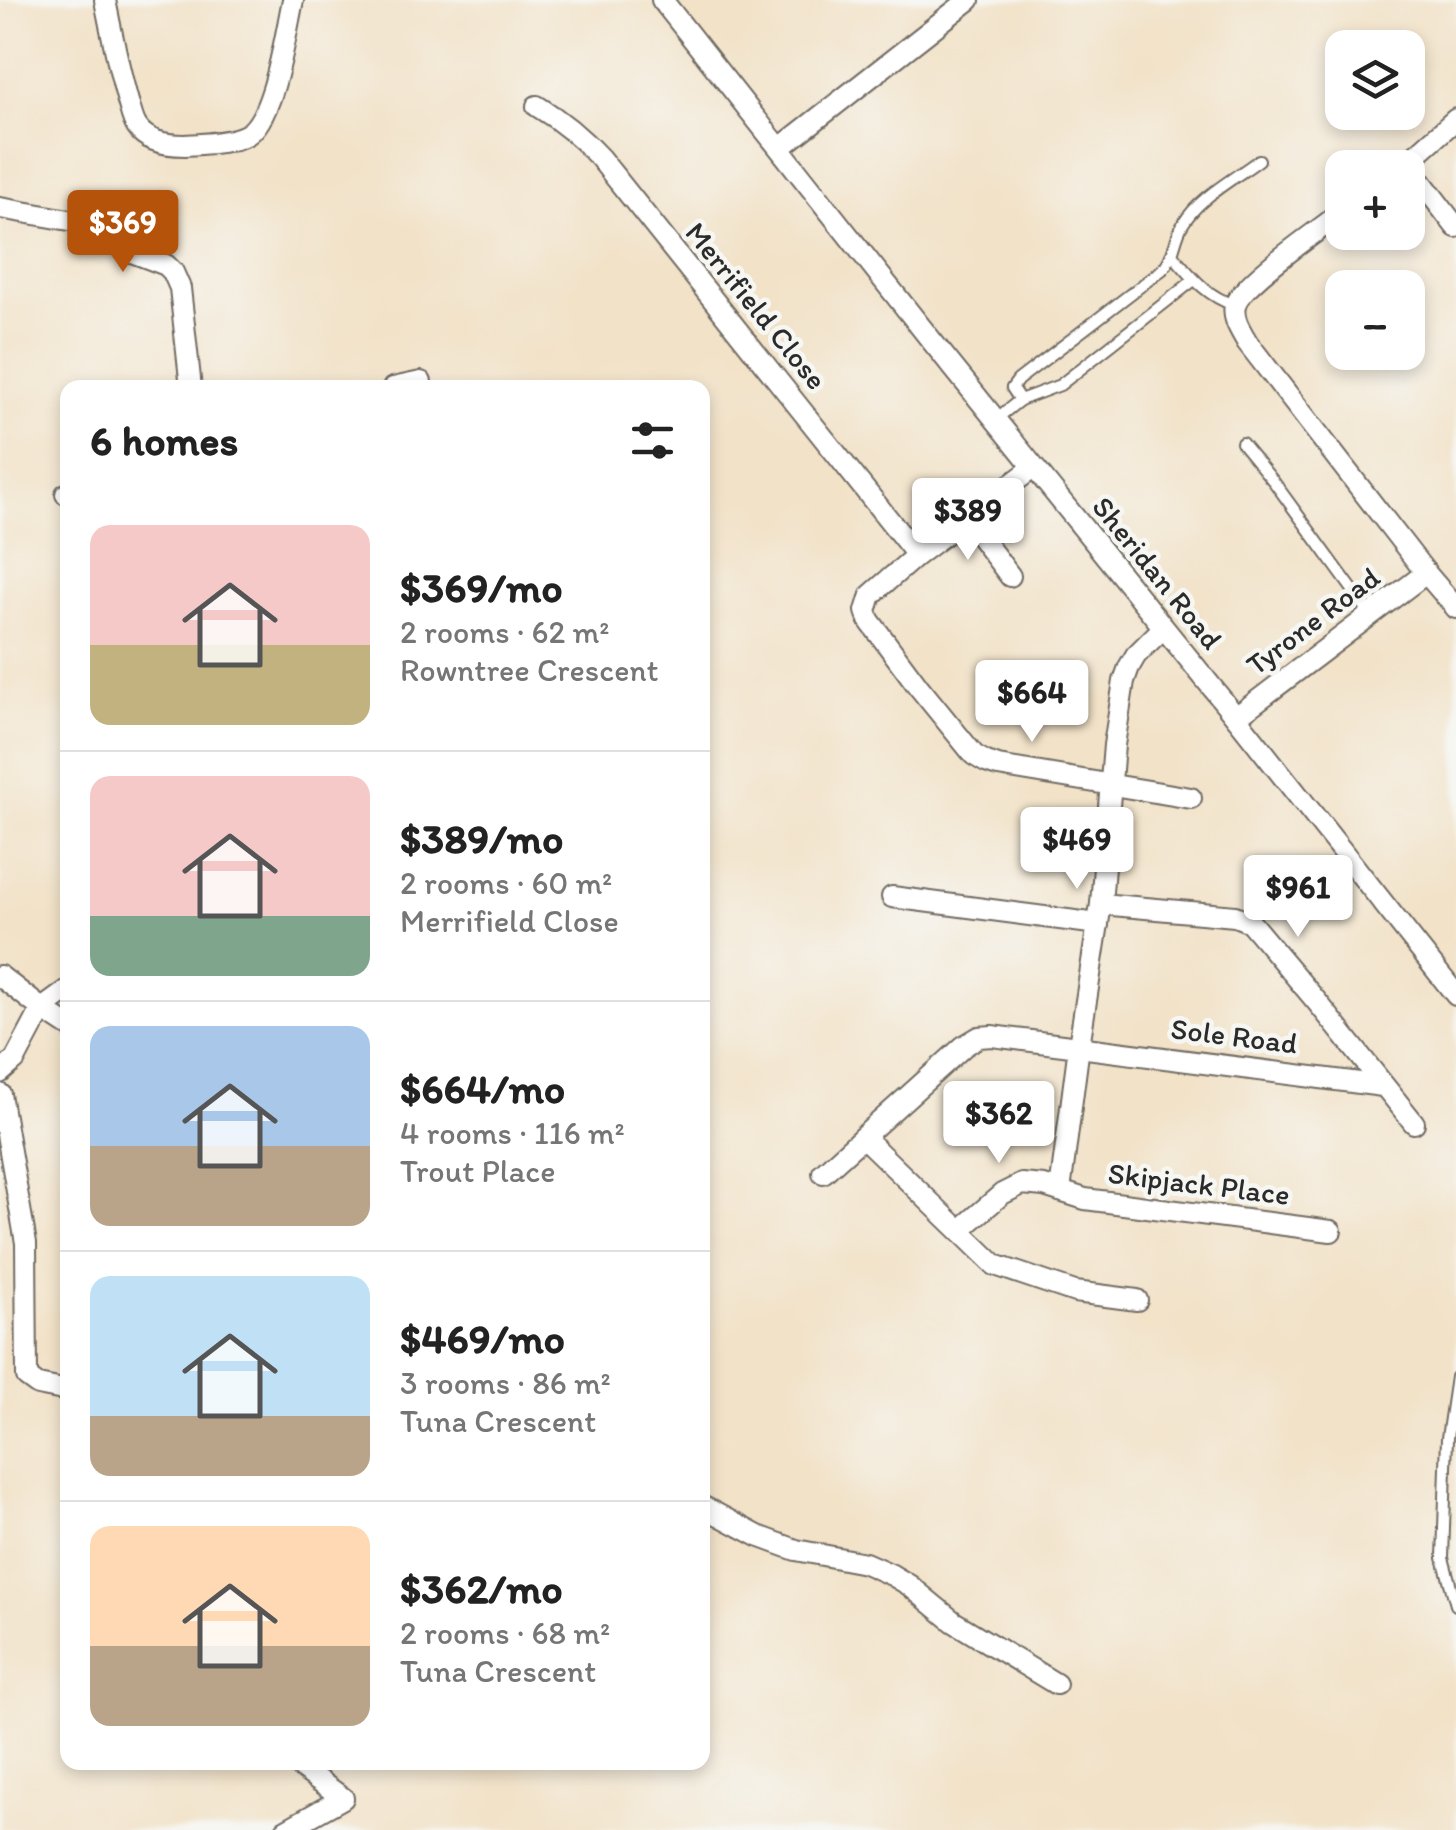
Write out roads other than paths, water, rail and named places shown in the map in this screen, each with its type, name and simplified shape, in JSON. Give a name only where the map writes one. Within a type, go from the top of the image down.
[{"type":"street","points":[[105,0],[135,124],[150,138],[180,145],[244,136],[256,128],[267,108],[293,0]]},
{"type":"street","name":"Sheridan Road","points":[[662,0],[1456,996]]},
{"type":"street","points":[[780,148],[969,0]]},
{"type":"street","name":"Merrifield Close","points":[[537,106],[579,134],[600,158],[917,555]]},
{"type":"street","points":[[1421,150],[1456,118]]},
{"type":"street","points":[[1425,190],[1456,227]]},
{"type":"street","points":[[0,208],[75,221],[166,265],[180,288],[190,380]]},
{"type":"street","points":[[1325,225],[1243,293],[1235,306],[1236,321],[1247,342],[1456,608]]},
{"type":"street","points":[[1033,468],[917,555],[872,595],[866,610],[877,631],[944,720],[974,755],[986,762],[1190,798]]},
{"type":"street","points":[[966,519],[1010,576]]},
{"type":"street","name":"Tyrone Road","points":[[1236,718],[1426,573]]},
{"type":"street","points":[[1060,1191],[1100,914],[1120,702],[1129,666],[1163,628]]},
{"type":"street","points":[[892,897],[1100,914],[1235,916],[1250,922],[1414,1123]]},
{"type":"street","points":[[0,976],[60,1021]]},
{"type":"street","points":[[0,1073],[15,1060],[42,1010],[60,996]]},
{"type":"street","name":"Sole Road","points":[[823,1173],[964,1046],[979,1037],[1383,1086]]},
{"type":"street","points":[[0,1094],[26,1243],[27,1376],[38,1384],[60,1388]]},
{"type":"street","points":[[864,1136],[994,1264],[1074,1292],[1136,1300]]},
{"type":"street","name":"Skipjack Place","points":[[960,1230],[1014,1187],[1033,1184],[1085,1199],[1332,1231]]},
{"type":"street","points":[[710,1510],[758,1536],[796,1550],[864,1563],[892,1574],[954,1622],[1056,1684]]},
{"type":"street","points":[[286,1830],[343,1798],[304,1770]]},
{"type":"lane","points":[[1020,400],[1012,391],[1018,380],[1162,269],[1192,212],[1259,160]]},
{"type":"lane","points":[[1172,254],[1214,297],[1235,306]]},
{"type":"lane","points":[[995,420],[1020,400],[1060,384],[1194,280]]},
{"type":"lane","points":[[1242,443],[1371,615]]},
{"type":"lane","points":[[1456,1377],[1447,1438],[1443,1558],[1456,1605]]}]
